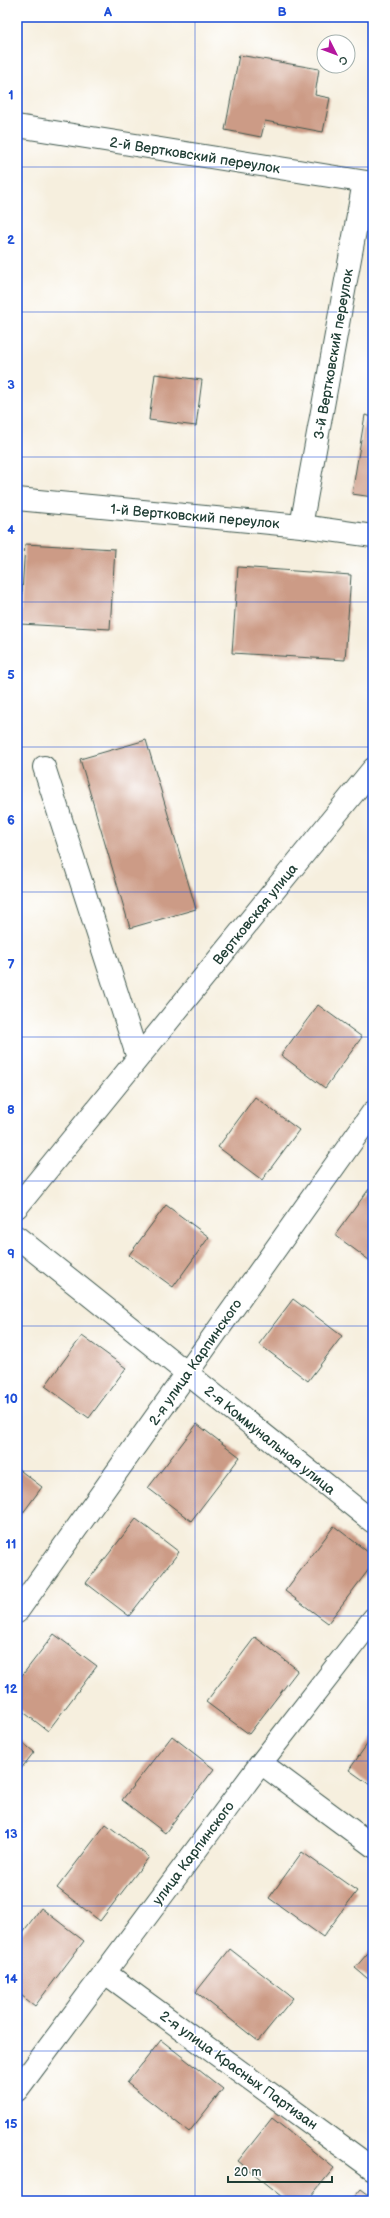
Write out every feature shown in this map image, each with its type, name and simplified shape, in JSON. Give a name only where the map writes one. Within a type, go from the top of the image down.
[{"type":"street","name":"2-й Вертковский переулок","points":[[17,126],[369,183]]},
{"type":"street","name":"3-й Вертковский переулок","points":[[301,526],[369,183]]},
{"type":"street","name":"1-й Вертковский переулок","points":[[17,500],[301,526],[373,536]]},
{"type":"street","points":[[44,767],[138,1058]]},
{"type":"street","name":"Вертковская улица","points":[[17,1207],[373,769]]},
{"type":"street","name":"2-я улица Карпинского","points":[[17,1612],[373,1112]]},
{"type":"street","name":"2-я Коммунальная улица","points":[[17,1237],[373,1522]]},
{"type":"street","name":"улица Карпинского","points":[[17,2090],[260,1763],[373,1619]]},
{"type":"street","points":[[260,1763],[373,1846]]},
{"type":"street","name":"2-я улица Красных Партизан","points":[[104,1972],[373,2169]]},
{"type":"building","points":[[239,55],[316,68],[316,74],[318,74],[315,95],[330,98],[323,132],[265,121],[261,137],[225,130]]},
{"type":"building","points":[[155,374],[202,380],[196,426],[149,420]]},
{"type":"building","points":[[365,415],[373,417],[373,497],[352,494]]},
{"type":"building","points":[[25,544],[115,549],[110,629],[20,624]]},
{"type":"building","points":[[238,567],[351,575],[345,660],[232,653]]},
{"type":"building","points":[[146,740],[196,909],[130,928],[80,759]]},
{"type":"building","points":[[318,1005],[362,1037],[325,1088],[281,1055]]},
{"type":"building","points":[[255,1097],[299,1130],[262,1180],[218,1147]]},
{"type":"building","points":[[369,1189],[373,1192],[373,1263],[335,1235]]},
{"type":"building","points":[[166,1205],[209,1237],[173,1287],[129,1255]]},
{"type":"building","points":[[293,1299],[342,1336],[308,1381],[259,1344]]},
{"type":"building","points":[[82,1336],[126,1368],[89,1418],[45,1386]]},
{"type":"building","points":[[197,1424],[240,1457],[191,1521],[148,1488]]},
{"type":"building","points":[[17,1468],[42,1487],[17,1521]]},
{"type":"building","points":[[136,1519],[179,1552],[129,1616],[86,1583]]},
{"type":"building","points":[[334,1526],[373,1556],[373,1564],[328,1623],[285,1591]]},
{"type":"building","points":[[54,1634],[97,1666],[48,1731],[17,1707],[17,1682]]},
{"type":"building","points":[[255,1637],[298,1670],[249,1734],[206,1702]]},
{"type":"building","points":[[172,1736],[214,1769],[165,1833],[122,1800]]},
{"type":"building","points":[[373,1736],[373,1787],[349,1770]]},
{"type":"building","points":[[17,1738],[34,1752],[17,1774]]},
{"type":"building","points":[[106,1824],[149,1857],[100,1921],[57,1888]]},
{"type":"building","points":[[302,1852],[357,1891],[323,1937],[269,1898]]},
{"type":"building","points":[[41,1908],[84,1941],[35,2006],[17,1992],[17,1940]]},
{"type":"building","points":[[373,1947],[373,1983],[355,1968]]},
{"type":"building","points":[[230,1949],[293,1998],[258,2041],[196,1992]]},
{"type":"building","points":[[161,2040],[223,2089],[189,2132],[127,2083]]},
{"type":"building","points":[[272,2118],[334,2168],[307,2201],[288,2201],[238,2161]]},
{"type":"building","points":[[361,2189],[373,2198],[373,2201],[351,2201]]}]
